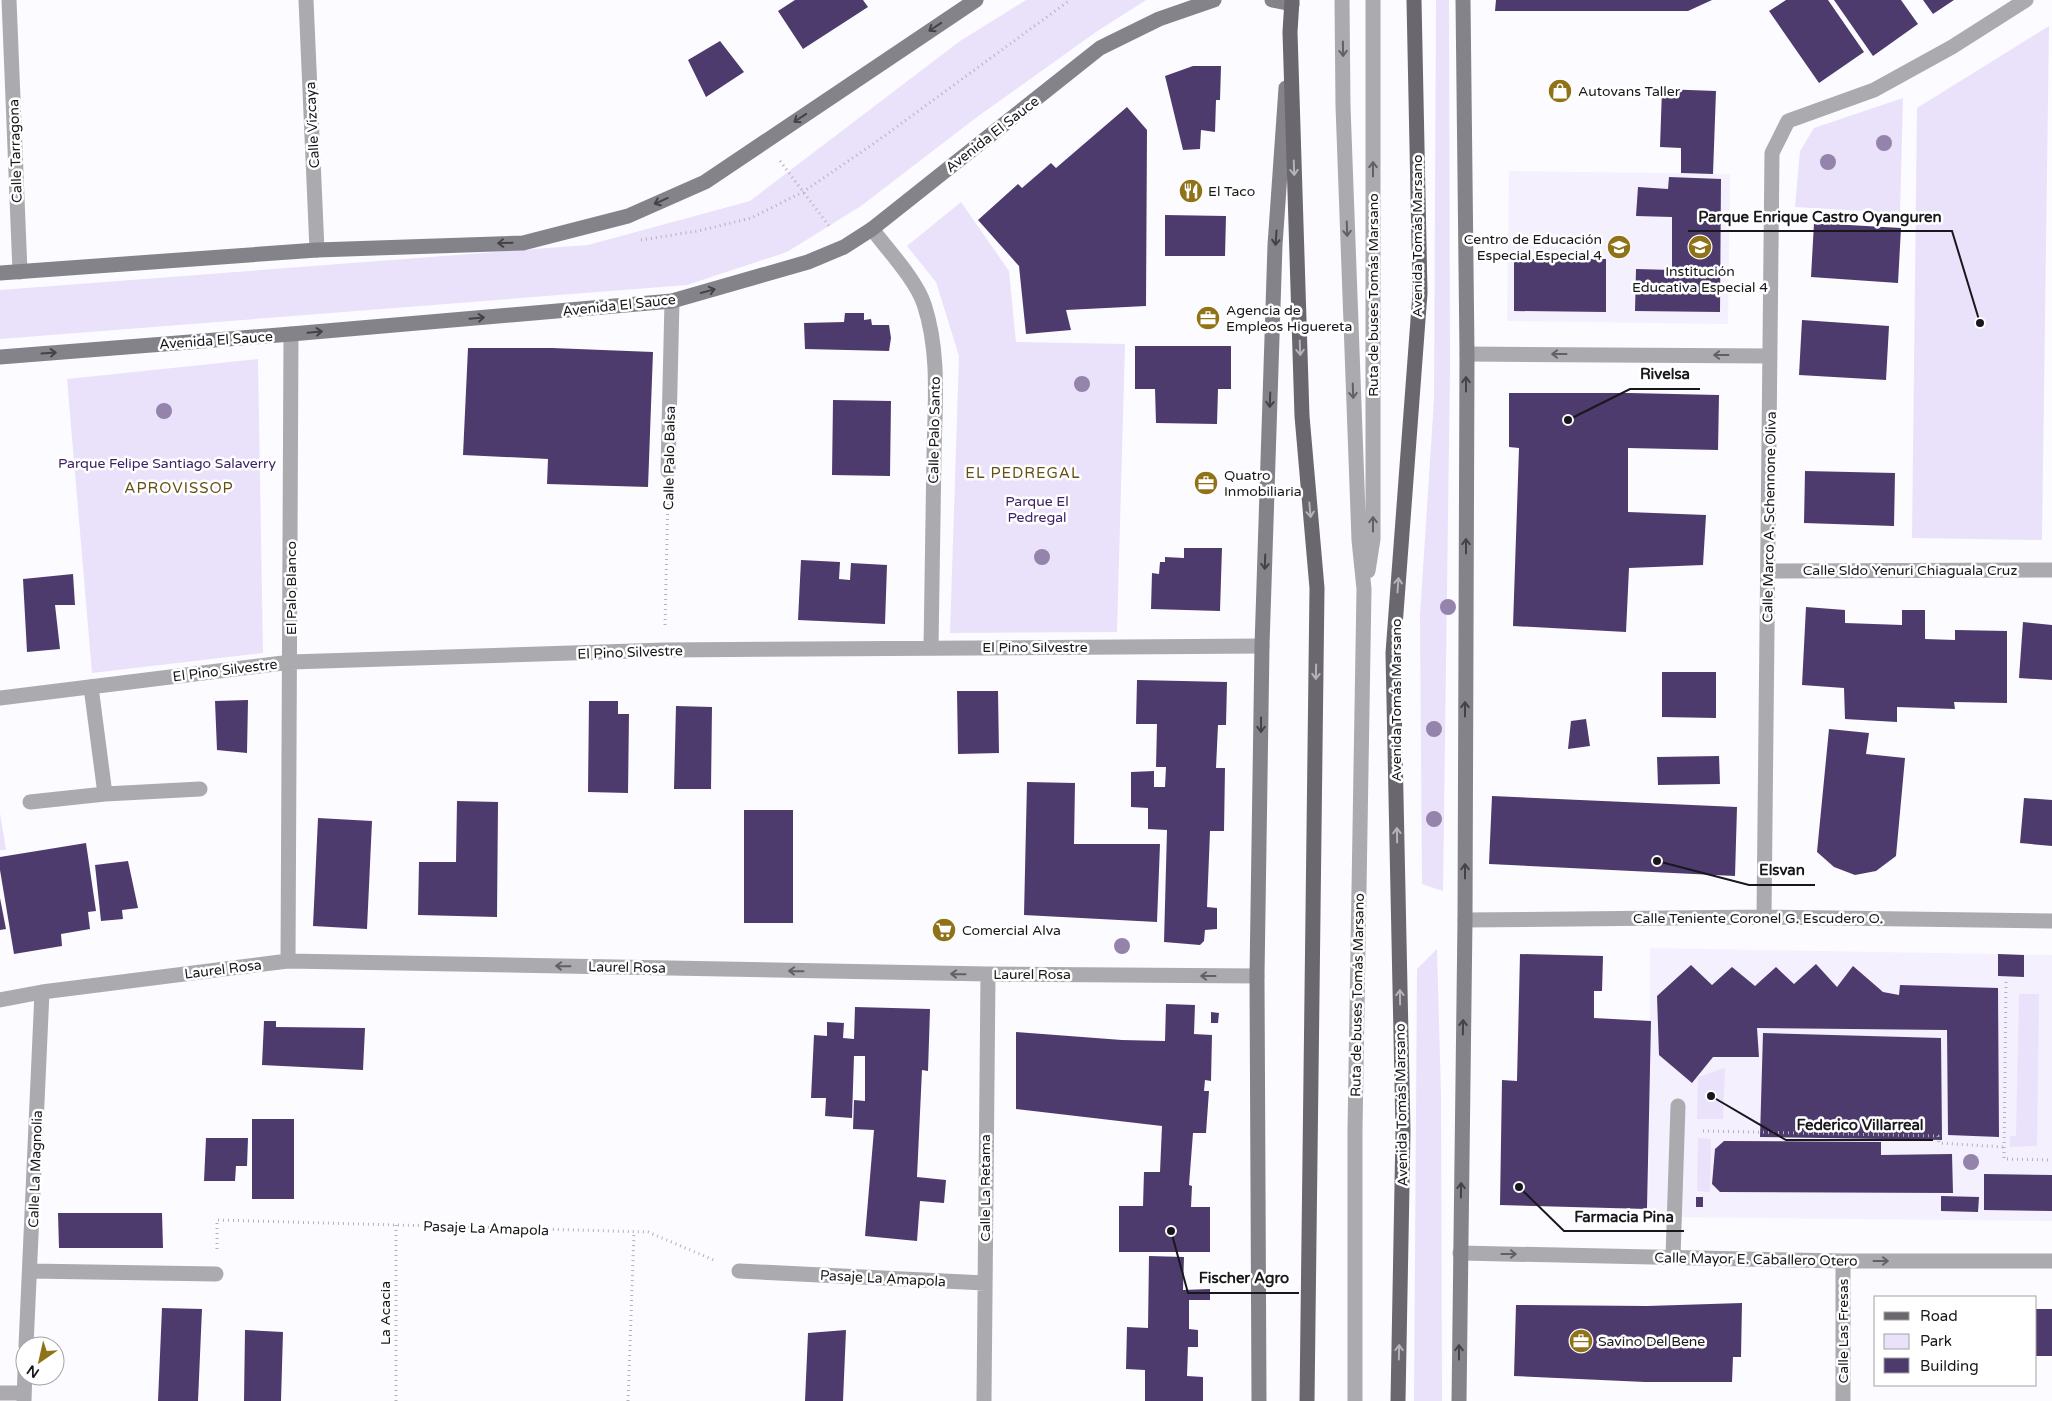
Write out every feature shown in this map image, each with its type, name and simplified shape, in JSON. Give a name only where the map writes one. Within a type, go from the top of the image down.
[{"type":"main road","name":"Avenida Tomás Marsano","points":[[1398,1401],[1402,1131],[1393,653],[1420,294],[1414,0]]},
{"type":"main road","points":[[1292,2],[1290,32],[1302,416],[1316,588],[1308,1401]]},
{"type":"street","name":"Calle Tarragona","points":[[9,0],[20,272]]},
{"type":"street","name":"Calle Vizcaya","points":[[306,0],[317,250]]},
{"type":"street","points":[[0,273],[317,250],[524,242],[628,216],[704,182],[976,0]]},
{"type":"street","name":"Avenida El Sauce","points":[[0,356],[291,334],[672,301],[808,262],[844,247],[872,230],[1100,48],[1159,19],[1213,0]]},
{"type":"street","points":[[1272,0],[1292,2]]},
{"type":"street","name":"Ruta de buses Tomás Marsano","points":[[1342,0],[1344,123],[1358,511],[1364,589],[1355,1130],[1355,1401]]},
{"type":"street","name":"Ruta de buses Tomás Marsano","points":[[1364,589],[1373,539],[1373,0]]},
{"type":"street","points":[[1459,1401],[1465,920],[1466,354],[1463,0]]},
{"type":"street","name":"Calle Marco A. Schennone Oliva","points":[[1764,917],[1772,153],[1788,121],[1874,90],[1952,47],[2026,0]]},
{"type":"street","points":[[1258,1401],[1257,976],[1262,646],[1275,245],[1290,32]]},
{"type":"street","name":"Calle Palo Santo","points":[[872,230],[906,272],[924,302],[933,336],[935,409],[931,648]]},
{"type":"street","name":"Calle Palo Balsa","points":[[668,471],[672,301]]},
{"type":"street","name":"El Palo Blanco","points":[[288,961],[291,662],[291,334]]},
{"type":"street","points":[[1466,354],[1770,356]]},
{"type":"street","name":"Calle Sldo Yenuri Chiaguala Cruz","points":[[1768,571],[2052,570]]},
{"type":"street","name":"El Pino Silvestre","points":[[0,698],[291,662],[665,650],[1262,646]]},
{"type":"street","points":[[91,687],[106,794]]},
{"type":"street","points":[[30,802],[106,794],[200,789]]},
{"type":"street","name":"Calle Teniente Coronel G. Escudero O.","points":[[1465,920],[1764,917],[2052,921]]},
{"type":"street","name":"Laurel Rosa","points":[[0,1000],[42,992],[288,961],[988,974],[1257,976]]},
{"type":"street","name":"Calle La Retama","points":[[984,1401],[988,974]]},
{"type":"street","name":"Calle La Magnolia","points":[[27,1336],[42,992]]},
{"type":"street","points":[[1673,1257],[1678,1106]]},
{"type":"street","name":"Calle Mayor E. Caballero Otero","points":[[1460,1253],[1843,1261],[2052,1261]]},
{"type":"street","name":"Calle Las Fresas","points":[[1843,1261],[1843,1401]]},
{"type":"street","points":[[30,1271],[216,1274]]},
{"type":"street","name":"Pasaje La Amapola","points":[[739,1271],[985,1283]]},
{"type":"street","points":[[0,1393],[24,1397]]},
{"type":"path","points":[[765,141],[844,247]]},
{"type":"path","name":"Calle Palo Balsa","points":[[665,616],[668,471]]},
{"type":"path","points":[[2006,982],[2004,1159],[2052,1160]]},
{"type":"path","points":[[1677,1131],[1938,1136],[1939,1144],[2003,1146]]},
{"type":"path","name":"Pasaje La Amapola","points":[[216,1274],[218,1220],[648,1232],[739,1271]]},
{"type":"path","name":"La Acacia","points":[[396,1225],[396,1401]]},
{"type":"path","points":[[628,1401],[634,1232]]},
{"type":"shaded area","name":"Centro de Educación Especial Especial 4","points":[[1509,171],[1730,174],[1728,324],[1507,321]]},
{"type":"shaded area","points":[[1650,948],[2052,955],[2052,1221],[1648,1217]]},
{"type":"green space","points":[[1026,0],[1146,0],[1096,32],[977,117],[861,206],[787,252],[687,285],[0,339],[0,290],[588,245],[750,201],[960,41]]},
{"type":"green space","points":[[1436,0],[1449,0],[1450,369],[1443,891],[1422,884],[1420,615],[1434,399]]},
{"type":"green space","points":[[2049,26],[2042,540],[1912,538],[1917,108]]},
{"type":"green space","points":[[1903,98],[1900,213],[1795,207],[1800,151],[1814,128]]},
{"type":"green space","name":"Parque El Pedregal","points":[[961,202],[1009,271],[1016,342],[1125,344],[1117,632],[950,633],[959,356],[936,282],[907,246]]},
{"type":"green space","name":"Parque Felipe Santiago Salaverry","points":[[258,359],[263,653],[92,673],[67,379]]},
{"type":"green space","points":[[0,813],[6,850],[0,850]]},
{"type":"green space","points":[[1437,949],[1441,1094],[1442,1401],[1414,1401],[1417,969]]},
{"type":"green space","points":[[2019,994],[2039,994],[2037,1146],[2010,1147],[2010,1136],[2016,1136]]},
{"type":"green space","points":[[1725,1068],[1723,1119],[1697,1119],[1698,1077]]},
{"type":"green space","points":[[1698,1138],[1711,1139],[1710,1192],[1697,1191]]},
{"type":"building","points":[[795,0],[863,0],[868,7],[803,49],[778,11]]},
{"type":"building","points":[[1496,0],[1712,0],[1688,11],[1495,11]]},
{"type":"building","points":[[1786,0],[1828,0],[1864,52],[1819,83],[1769,11]]},
{"type":"building","points":[[1834,0],[1901,0],[1918,24],[1873,56]]},
{"type":"building","points":[[1923,0],[1954,0],[1933,14]]},
{"type":"building","points":[[720,41],[744,72],[706,97],[688,60]]},
{"type":"building","points":[[1193,66],[1221,66],[1220,100],[1216,100],[1215,132],[1201,130],[1200,149],[1183,150],[1165,76]]},
{"type":"building","points":[[1662,89],[1716,91],[1713,174],[1681,173],[1681,148],[1660,147]]},
{"type":"building","points":[[1127,107],[1147,130],[1146,306],[1066,310],[1071,330],[1026,334],[1019,266],[978,220],[1018,184],[1022,188],[1051,163],[1056,168]]},
{"type":"building","points":[[1669,177],[1721,179],[1720,312],[1635,311],[1636,269],[1672,270],[1672,217],[1636,216],[1638,187],[1668,189]]},
{"type":"building","points":[[1165,215],[1226,216],[1225,256],[1165,256]]},
{"type":"building","points":[[1814,223],[1901,228],[1898,283],[1811,277]]},
{"type":"building","points":[[1514,259],[1606,259],[1606,312],[1514,311]]},
{"type":"building","points":[[845,313],[864,313],[864,320],[871,319],[872,325],[889,325],[891,338],[889,351],[805,349],[804,323],[844,322]]},
{"type":"building","points":[[1802,320],[1889,326],[1886,380],[1799,375]]},
{"type":"building","points":[[1135,346],[1231,346],[1231,389],[1218,389],[1217,424],[1156,423],[1155,389],[1135,389]]},
{"type":"building","points":[[468,348],[552,348],[653,352],[648,487],[547,484],[548,459],[463,455]]},
{"type":"building","points":[[1509,393],[1719,395],[1718,450],[1628,448],[1628,512],[1706,515],[1703,565],[1629,568],[1626,632],[1513,626],[1519,448],[1509,447]]},
{"type":"building","points":[[833,400],[891,401],[890,476],[832,475]]},
{"type":"building","points":[[1805,471],[1895,473],[1894,526],[1804,523]]},
{"type":"building","points":[[1184,548],[1222,548],[1220,611],[1151,609],[1152,573],[1159,574],[1160,562],[1165,562],[1165,557],[1184,558]]},
{"type":"building","points":[[801,560],[840,562],[839,579],[850,580],[851,563],[887,565],[885,624],[798,620]]},
{"type":"building","points":[[73,574],[75,605],[55,605],[60,649],[27,652],[23,579]]},
{"type":"building","points":[[1806,607],[1845,610],[1845,623],[1902,625],[1902,610],[1925,610],[1925,639],[1955,640],[1955,630],[2007,631],[2007,703],[1954,702],[1955,709],[1897,707],[1897,722],[1845,719],[1844,688],[1802,685]]},
{"type":"building","points":[[2023,622],[2052,625],[2052,680],[2019,678]]},
{"type":"building","points":[[1662,672],[1716,672],[1716,718],[1662,717]]},
{"type":"building","points":[[1137,680],[1227,682],[1226,725],[1218,725],[1216,768],[1225,768],[1224,831],[1210,831],[1207,907],[1217,908],[1217,929],[1205,930],[1204,941],[1200,945],[1164,942],[1167,830],[1148,829],[1148,808],[1131,807],[1131,772],[1154,771],[1154,787],[1165,787],[1166,767],[1156,767],[1157,724],[1136,724]]},
{"type":"building","points":[[957,691],[998,691],[999,753],[958,754]]},
{"type":"building","points":[[248,700],[247,753],[217,750],[215,701]]},
{"type":"building","points":[[589,701],[618,701],[618,714],[629,714],[628,793],[588,792]]},
{"type":"building","points":[[676,706],[712,707],[711,789],[674,789]]},
{"type":"building","points":[[1586,719],[1590,746],[1568,749],[1571,721]]},
{"type":"building","points":[[1829,729],[1869,733],[1866,754],[1905,758],[1896,856],[1876,871],[1855,875],[1834,867],[1817,852]]},
{"type":"building","points":[[1719,756],[1720,784],[1658,785],[1657,757]]},
{"type":"building","points":[[1027,782],[1075,783],[1074,844],[1160,844],[1157,922],[1024,915]]},
{"type":"building","points":[[1492,796],[1737,807],[1735,876],[1489,864]]},
{"type":"building","points":[[2024,798],[2052,800],[2052,846],[2020,843]]},
{"type":"building","points":[[457,801],[498,802],[497,917],[418,915],[419,862],[456,862]]},
{"type":"building","points":[[744,810],[793,810],[793,923],[744,923]]},
{"type":"building","points":[[318,818],[372,821],[367,929],[313,926]]},
{"type":"building","points":[[86,843],[96,911],[88,912],[90,929],[61,934],[62,946],[14,954],[0,870],[0,857]]},
{"type":"building","points":[[128,861],[138,908],[122,910],[123,919],[101,921],[95,865]]},
{"type":"building","points":[[0,898],[6,929],[0,930]]},
{"type":"building","points":[[1520,954],[1603,956],[1602,991],[1594,991],[1594,1018],[1651,1021],[1647,1209],[1500,1205],[1502,1080],[1517,1081]]},
{"type":"building","points":[[1998,954],[2024,955],[2024,977],[1998,976]]},
{"type":"building","points":[[1816,964],[1837,987],[1853,966],[1883,992],[1899,995],[1900,985],[1998,988],[1999,1137],[1948,1135],[1947,1030],[1757,1028],[1759,1057],[1713,1057],[1692,1083],[1659,1055],[1657,996],[1691,965],[1712,985],[1732,967],[1755,986],[1776,967],[1794,984]]},
{"type":"building","points":[[1166,1004],[1195,1005],[1194,1034],[1212,1035],[1211,1081],[1205,1080],[1204,1091],[1209,1091],[1206,1133],[1193,1133],[1189,1185],[1192,1186],[1191,1207],[1210,1207],[1210,1252],[1119,1252],[1119,1206],[1143,1206],[1144,1172],[1160,1172],[1162,1126],[1016,1109],[1016,1032],[1122,1040],[1165,1041]]},
{"type":"building","points":[[855,1007],[930,1009],[928,1071],[922,1070],[917,1177],[946,1180],[944,1203],[920,1201],[917,1241],[865,1236],[874,1130],[853,1129],[854,1100],[865,1101],[865,1056],[854,1056],[852,1118],[825,1116],[826,1098],[811,1098],[814,1035],[827,1036],[827,1022],[844,1023],[843,1038],[854,1039]]},
{"type":"building","points":[[1211,1012],[1219,1013],[1218,1023],[1211,1023]]},
{"type":"building","points":[[264,1021],[276,1021],[276,1027],[365,1028],[363,1070],[262,1065]]},
{"type":"building","points":[[1763,1033],[1941,1038],[1942,1140],[1760,1137]]},
{"type":"building","points":[[252,1119],[294,1119],[294,1199],[252,1199]]},
{"type":"building","points":[[206,1138],[248,1138],[247,1166],[236,1166],[235,1181],[204,1181]]},
{"type":"building","points":[[1724,1141],[1881,1142],[1881,1155],[1952,1154],[1953,1193],[1720,1192],[1712,1184],[1715,1149]]},
{"type":"building","points":[[1984,1174],[2052,1175],[2052,1211],[1984,1210]]},
{"type":"building","points":[[1941,1196],[1979,1197],[1978,1212],[1941,1211]]},
{"type":"building","points":[[1696,1197],[1703,1197],[1703,1207],[1696,1207]]},
{"type":"building","points":[[58,1213],[162,1213],[163,1248],[59,1248]]},
{"type":"building","points":[[1149,1256],[1184,1257],[1183,1290],[1210,1289],[1210,1300],[1189,1300],[1189,1329],[1198,1330],[1198,1347],[1188,1347],[1187,1376],[1203,1377],[1203,1401],[1145,1401],[1145,1370],[1126,1369],[1127,1327],[1148,1328]]},
{"type":"building","points":[[1742,1303],[1741,1357],[1733,1357],[1732,1382],[1645,1382],[1514,1376],[1516,1305],[1647,1306]]},
{"type":"building","points":[[162,1308],[202,1309],[198,1401],[158,1401]]},
{"type":"building","points":[[2037,1309],[2052,1309],[2052,1356],[2037,1356]]},
{"type":"building","points":[[245,1330],[283,1332],[281,1401],[244,1401]]},
{"type":"building","points":[[846,1330],[843,1401],[805,1401],[808,1333]]},
{"type":"place","name":"Autovans Taller","points":[[1560,91]]},
{"type":"place","name":"El Taco","points":[[1191,191]]},
{"type":"place","name":"Centro de Educación Especial Especial 4","points":[[1619,247]]},
{"type":"place","name":"Institución Educativa Especial 4","points":[[1700,247]]},
{"type":"place","name":"Agencia de Empleos Higuereta","points":[[1208,318]]},
{"type":"place","name":"Parque Enrique Castro Oyanguren","points":[[1980,323]]},
{"type":"place","name":"Rivelsa","points":[[1568,420]]},
{"type":"place","name":"Quatro Inmobiliaria","points":[[1206,483]]},
{"type":"place","name":"Elsvan","points":[[1657,861]]},
{"type":"place","name":"Comercial Alva","points":[[944,930]]},
{"type":"place","name":"Federico Villarreal","points":[[1711,1096]]},
{"type":"place","name":"Farmacia Pina","points":[[1519,1187]]},
{"type":"place","name":"Fischer Agro","points":[[1171,1231]]},
{"type":"place","name":"Savino Del Bene","points":[[1581,1341]]},
{"type":"district","name":"EL PEDREGAL","points":[[1023,473]]},
{"type":"district","name":"APROVISSOP","points":[[179,488]]}]
